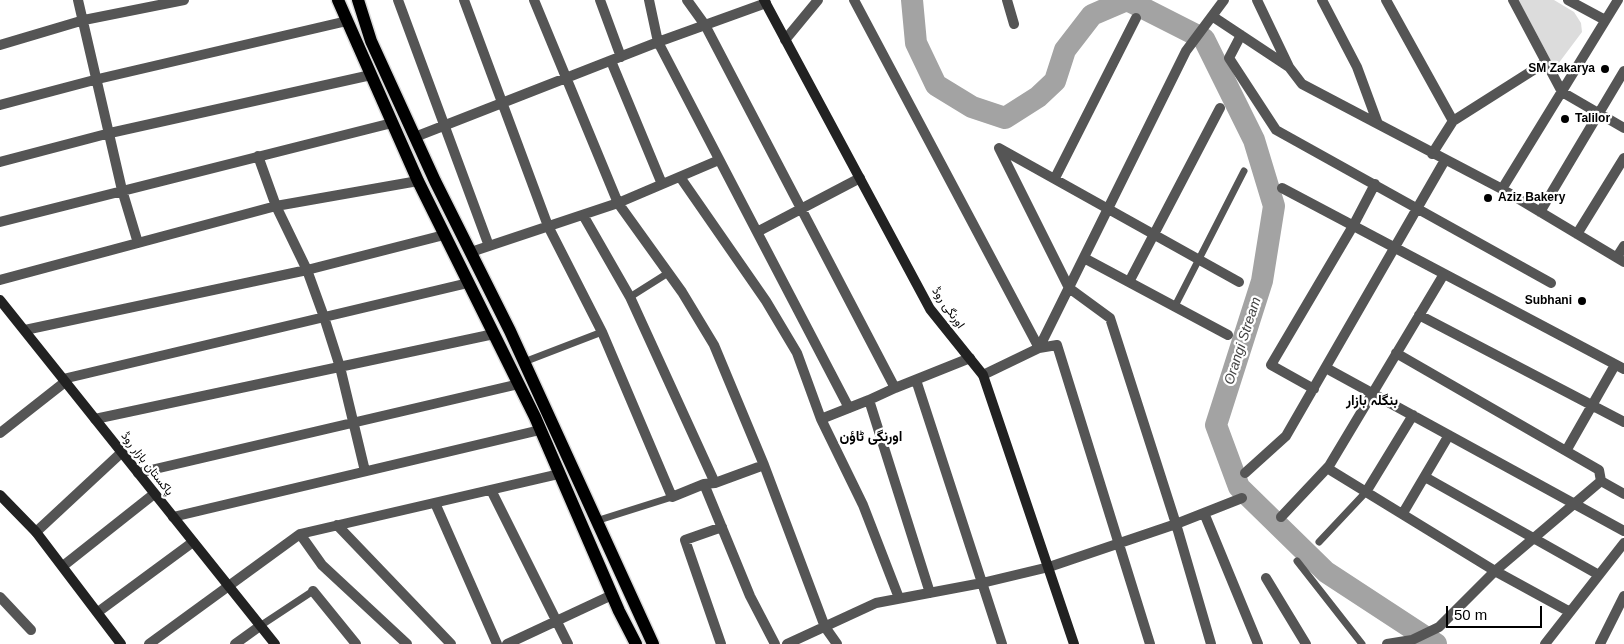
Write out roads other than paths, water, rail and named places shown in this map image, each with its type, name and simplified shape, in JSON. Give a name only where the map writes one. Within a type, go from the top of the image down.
[{"type":"main road","points":[[338,0],[418,181],[519,384],[612,595],[636,644]]},
{"type":"main road","points":[[358,0],[371,41],[415,137],[524,362],[653,644]]},
{"type":"street","points":[[78,0],[122,190],[138,243]]},
{"type":"street","points":[[0,45],[84,20],[184,0]]},
{"type":"street","points":[[398,0],[489,246]]},
{"type":"street","points":[[464,0],[504,103],[548,226],[602,332],[672,497],[764,465]]},
{"type":"street","points":[[534,0],[565,79],[618,203],[668,273],[714,345],[764,465],[825,627],[837,644]]},
{"type":"street","points":[[600,0],[616,59],[662,184]]},
{"type":"street","points":[[649,0],[658,42],[849,408]]},
{"type":"street","points":[[687,0],[705,25],[800,210],[895,388]]},
{"type":"street","points":[[785,40],[818,0]]},
{"type":"street","points":[[854,0],[1039,348]]},
{"type":"street","points":[[1007,0],[1014,24]]},
{"type":"street","points":[[1039,348],[1186,51],[1224,0]]},
{"type":"street","points":[[1257,0],[1289,67],[1302,84],[1432,154],[1502,189],[1620,260],[1624,246]]},
{"type":"street","points":[[1322,0],[1357,67],[1378,124]]},
{"type":"street","points":[[1386,0],[1453,121]]},
{"type":"street","points":[[1513,0],[1562,92],[1624,128]]},
{"type":"street","points":[[1568,0],[1605,20]]},
{"type":"street","points":[[1502,189],[1618,0]]},
{"type":"street","points":[[415,137],[765,1]]},
{"type":"street","name":"اورنگی روڈ","points":[[765,1],[930,309],[983,375],[1074,644]]},
{"type":"street","points":[[1212,16],[1289,67]]},
{"type":"street","points":[[1055,178],[1136,18]]},
{"type":"street","points":[[0,106],[98,80],[347,21]]},
{"type":"street","points":[[1241,35],[1229,58],[1276,130],[1551,283]]},
{"type":"street","points":[[1432,154],[1453,121],[1546,62]]},
{"type":"street","points":[[1540,212],[1597,112],[1624,71]]},
{"type":"street","points":[[0,162],[110,133],[371,75]]},
{"type":"street","points":[[1129,282],[1220,108]]},
{"type":"street","points":[[0,222],[392,123]]},
{"type":"street","points":[[1211,644],[1176,524],[1110,318],[1069,288],[999,148],[1200,258],[1240,282]]},
{"type":"street","points":[[258,156],[276,206],[307,270],[324,317],[340,367],[365,471]]},
{"type":"street","points":[[1578,234],[1624,158]]},
{"type":"street","points":[[471,252],[618,203],[719,160]]},
{"type":"street","points":[[1245,473],[1286,436],[1445,160]]},
{"type":"street","points":[[680,177],[766,301],[797,354],[821,419],[863,505],[899,598]]},
{"type":"street","points":[[757,232],[860,178]]},
{"type":"street","points":[[0,280],[276,206],[418,181]]},
{"type":"street","points":[[1314,389],[1271,364],[1353,226],[1375,184]]},
{"type":"street","points":[[1282,188],[1619,367],[1566,451]]},
{"type":"street","points":[[583,215],[630,297],[710,483],[722,527],[750,596],[775,644]]},
{"type":"street","points":[[24,330],[307,270],[444,235]]},
{"type":"street","points":[[1084,258],[1228,335]]},
{"type":"street","points":[[1282,517],[1327,468],[1444,274]]},
{"type":"street","points":[[0,433],[64,380],[468,284]]},
{"type":"street","name":"پاکستان بازار روڈ","points":[[0,300],[275,644]]},
{"type":"street","points":[[1419,315],[1624,422]]},
{"type":"street","points":[[94,419],[494,334]]},
{"type":"street","points":[[983,375],[1039,348],[1057,345],[1150,644]]},
{"type":"street","points":[[1396,353],[1599,470],[1600,481]]},
{"type":"street","points":[[821,419],[970,358]]},
{"type":"street","points":[[1326,368],[1624,531]]},
{"type":"street","points":[[916,380],[1002,644]]},
{"type":"street","points":[[138,473],[519,384]]},
{"type":"street","points":[[869,400],[930,592]]},
{"type":"street","points":[[1366,492],[1412,415]]},
{"type":"street","points":[[173,517],[540,430]]},
{"type":"street","points":[[1403,513],[1449,435]]},
{"type":"street","points":[[36,532],[121,452]]},
{"type":"street","points":[[1327,468],[1495,571],[1570,612]]},
{"type":"street","points":[[149,644],[300,534],[559,474]]},
{"type":"street","points":[[1424,476],[1599,574]]},
{"type":"street","points":[[1387,644],[1412,640],[1439,627],[1495,571],[1576,504],[1600,481]]},
{"type":"street","points":[[1600,481],[1624,494]]},
{"type":"street","points":[[490,490],[568,644]]},
{"type":"street","points":[[63,566],[154,494]]},
{"type":"street","points":[[0,495],[36,532],[121,644]]},
{"type":"street","points":[[787,644],[876,602],[982,583],[1049,567],[1176,524],[1242,498]]},
{"type":"street","points":[[435,503],[497,644]]},
{"type":"street","points":[[1204,513],[1258,644]]},
{"type":"street","points":[[337,525],[451,644]]},
{"type":"street","points":[[721,644],[685,540],[722,527]]},
{"type":"street","points":[[300,534],[322,565],[407,644]]},
{"type":"street","points":[[98,612],[193,542]]},
{"type":"street","points":[[1545,644],[1624,543]]},
{"type":"street","points":[[1266,578],[1306,644]]},
{"type":"street","points":[[313,591],[356,644]]},
{"type":"street","points":[[507,644],[612,595]]},
{"type":"street","points":[[1600,644],[1624,596]]},
{"type":"street","points":[[0,597],[32,630]]},
{"type":"street","points":[[235,644],[260,626]]},
{"type":"lane","points":[[1175,306],[1244,171]]},
{"type":"lane","points":[[630,297],[668,273]]},
{"type":"lane","points":[[524,362],[602,332]]},
{"type":"lane","points":[[1319,542],[1366,492]]},
{"type":"lane","points":[[596,521],[672,497]]},
{"type":"lane","points":[[1297,561],[1362,644]]},
{"type":"lane","points":[[260,626],[313,591]]},
{"type":"waterway","name":"Orangi Stream","points":[[912,0],[916,43],[936,85],[972,107],[1005,118],[1038,97],[1055,81],[1065,50],[1092,15],[1127,0]]},
{"type":"waterway","name":"Orangi Stream","points":[[1127,0],[1204,39],[1254,140],[1274,206],[1262,281],[1216,425],[1239,487],[1326,572],[1436,644]]},
{"type":"place","name":"SM Zakarya","points":[[1605,69]]},
{"type":"place","name":"Talilor","points":[[1565,119]]},
{"type":"place","name":"Aziz Bakery","points":[[1488,198]]},
{"type":"place","name":"Subhani","points":[[1582,301]]},
{"type":"district","name":"بنگلہ بازار","points":[[1372,401]]},
{"type":"district","name":"اورنگی ٹاؤن","points":[[871,437]]}]
